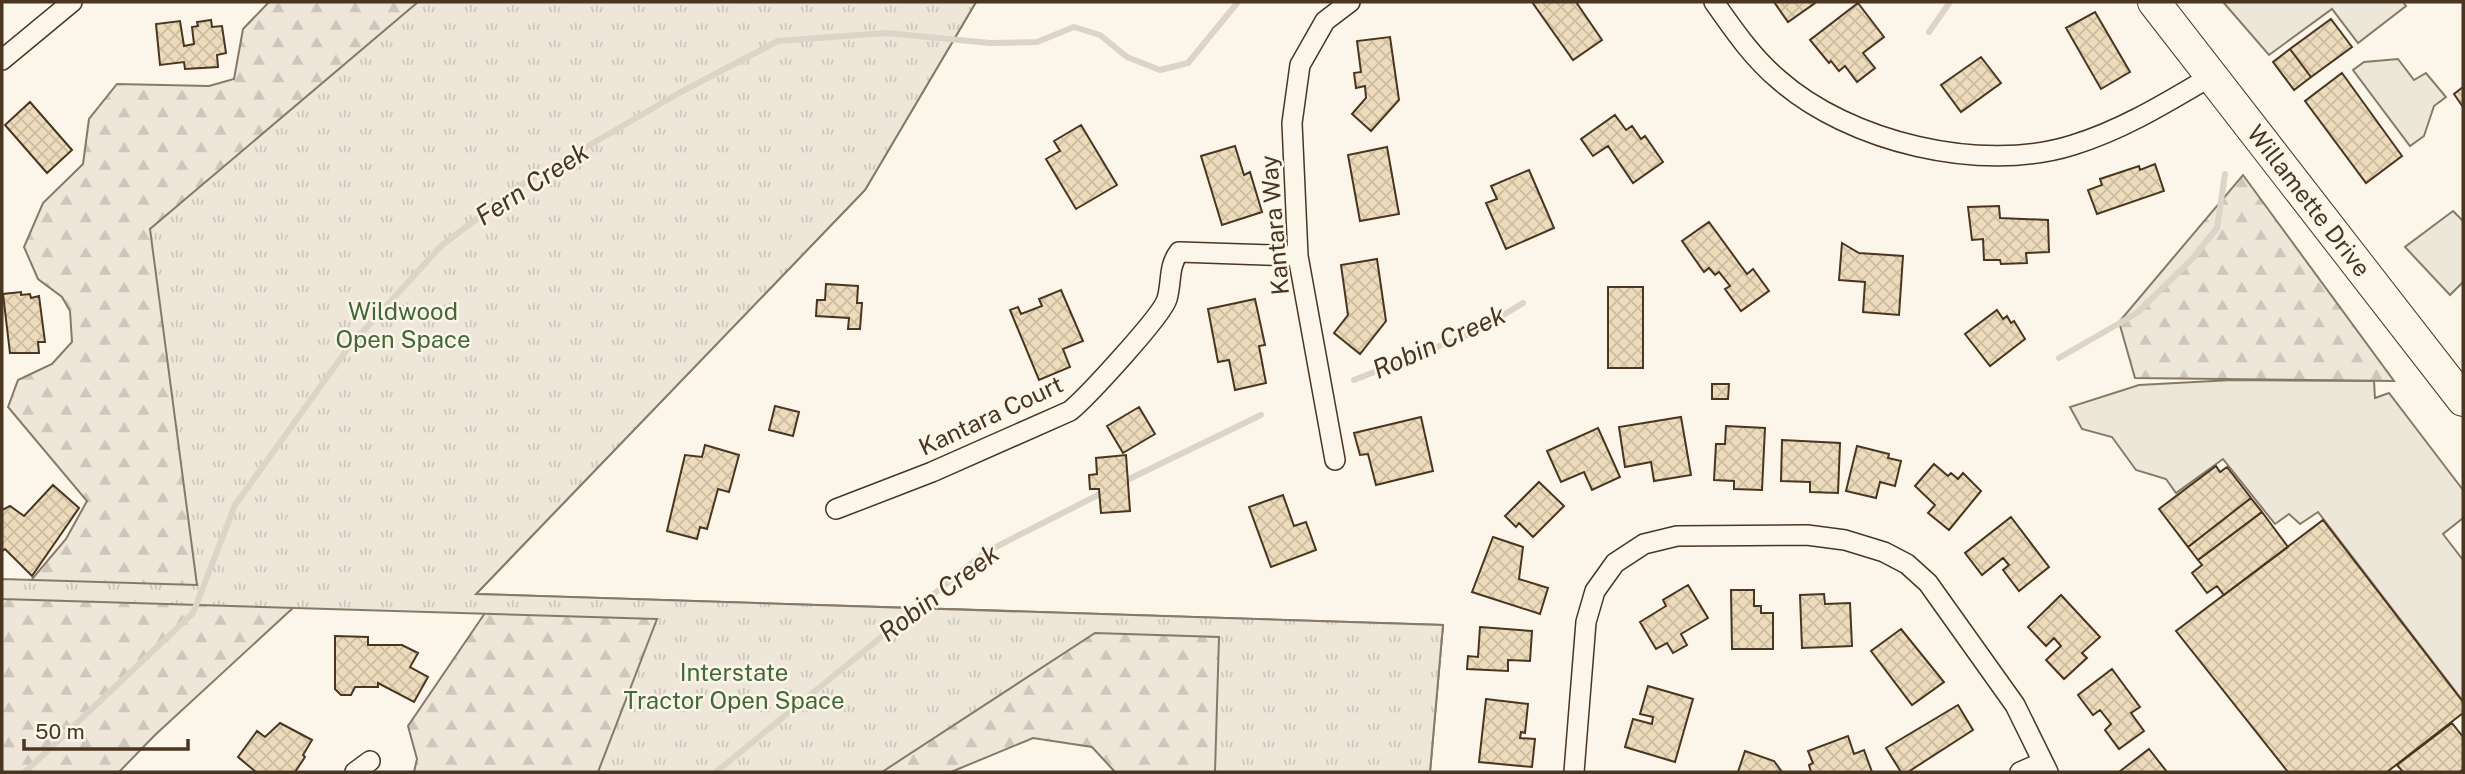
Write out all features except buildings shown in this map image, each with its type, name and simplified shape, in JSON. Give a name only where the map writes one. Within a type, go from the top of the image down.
[{"type":"main road","name":"Willamette Drive","points":[[2154,2],[2463,400]]},
{"type":"street","points":[[2,60],[72,2]]},
{"type":"street","name":"Kantara Way","points":[[1335,460],[1298,256],[1292,123],[1300,65],[1325,21],[1350,2]]},
{"type":"street","points":[[1714,2],[1748,49],[1775,78],[1803,98],[1876,135],[1956,153],[2044,152],[2072,145],[2146,115],[2210,77]]},
{"type":"street","name":"Kantara Court","points":[[836,509],[932,472],[1070,411],[1089,395],[1167,301],[1172,262],[1179,252],[1298,256]]},
{"type":"street","points":[[1574,772],[1586,622],[1595,591],[1609,570],[1629,552],[1650,541],[1677,536],[1818,536],[1845,540],[1900,559],[1928,583],[2015,705],[2046,767],[2021,772]]},
{"type":"green space","name":"Interstate Tractor Open Space","points":[[269,2],[976,2],[865,190],[476,594],[1443,625],[1430,772],[1115,772],[1092,747],[1033,738],[951,772],[414,772],[417,759],[408,726],[485,613],[377,592],[294,607],[155,735],[119,772],[2,772],[2,583],[28,584],[66,539],[87,501],[8,407],[18,380],[52,364],[72,342],[70,311],[62,297],[38,279],[24,247],[43,203],[83,164],[89,119],[117,84],[209,86],[234,79],[243,29]]},
{"type":"green space","name":"Wildwood Open Space","points":[[418,2],[976,2],[865,190],[476,594],[1443,625],[1430,772],[1215,772],[1219,637],[1095,633],[882,772],[598,772],[657,619],[2,599],[2,579],[197,585],[150,229]]},
{"type":"green space","points":[[2243,175],[2394,381],[2135,378],[2119,322]]},
{"type":"shaded area","points":[[2223,2],[2403,2],[2406,6],[2358,43],[2332,9],[2269,55]]},
{"type":"shaded area","points":[[2398,59],[2414,80],[2426,73],[2446,97],[2434,106],[2424,136],[2410,146],[2353,70],[2364,62]]},
{"type":"shaded area","points":[[2453,211],[2463,221],[2463,282],[2450,295],[2405,247]]},
{"type":"shaded area","points":[[2232,380],[2374,381],[2375,398],[2389,393],[2463,490],[2463,518],[2443,534],[2463,560],[2463,701],[2318,512],[2300,524],[2289,514],[2275,524],[2223,459],[2176,493],[2166,479],[2136,470],[2112,437],[2082,429],[2070,407],[2139,385]]},
{"type":"waterway","name":"Fern Creek","points":[[25,772],[193,613],[235,505],[348,348],[441,246],[518,187],[679,93],[778,41],[886,33],[990,43],[1037,42],[1074,27],[1100,35],[1127,57],[1160,70],[1188,63],[1238,2]]},
{"type":"waterway","name":"Robin Creek","points":[[1929,32],[1950,2]]},
{"type":"waterway","points":[[2059,358],[2137,313],[2192,259],[2217,228],[2225,174]]},
{"type":"waterway","name":"Robin Creek","points":[[1354,380],[1477,331],[1523,303]]},
{"type":"waterway","name":"Robin Creek","points":[[1123,482],[1261,415]]},
{"type":"waterway","name":"Robin Creek","points":[[716,772],[984,553],[1104,492]]}]
